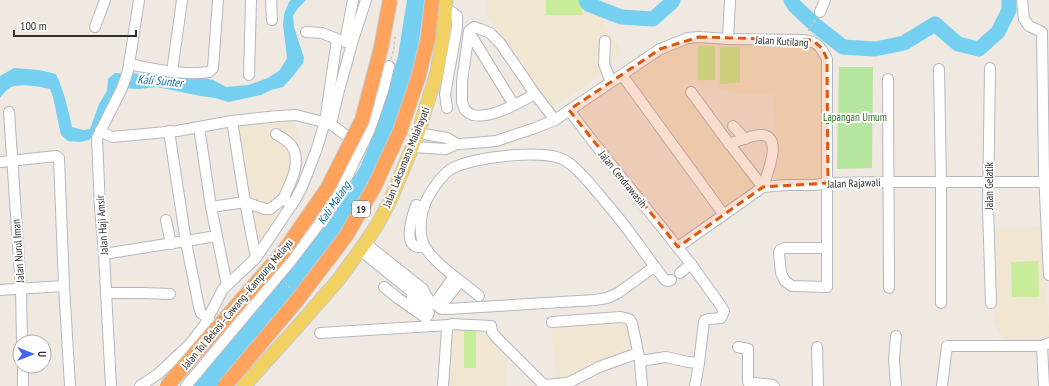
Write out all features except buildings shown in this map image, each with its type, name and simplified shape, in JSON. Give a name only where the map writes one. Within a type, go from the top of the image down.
[{"type":"highway","name":"Jalan Tol Bekasi–Cawang–Kampung Melayu","points":[[167,386],[284,251],[327,189],[362,120],[381,48],[390,0]]},
{"type":"highway","name":"19","points":[[225,386],[298,299],[346,236],[374,185],[400,132],[418,78],[428,38],[432,0]]},
{"type":"main road","name":"Jalan Laksamana Malahayati","points":[[244,386],[339,279],[361,248],[390,201],[418,132],[437,72],[444,30],[446,4]]},
{"type":"street","points":[[95,27],[105,0]]},
{"type":"street","name":"Jalan Haji Amsir","points":[[110,386],[97,138],[122,88],[129,68],[139,0]]},
{"type":"street","points":[[172,72],[182,0]]},
{"type":"street","points":[[129,68],[172,72],[210,72],[213,68],[218,0]]},
{"type":"street","points":[[249,75],[251,0]]},
{"type":"street","points":[[271,0],[272,20]]},
{"type":"street","points":[[140,386],[158,374],[189,345],[209,319],[223,290],[256,258],[292,205],[302,187],[328,123],[353,0]]},
{"type":"street","points":[[328,123],[344,43],[366,0]]},
{"type":"street","points":[[728,39],[730,0]]},
{"type":"street","points":[[820,12],[824,0]]},
{"type":"street","points":[[1022,0],[1024,19],[1029,26],[1042,32],[1049,275]]},
{"type":"street","points":[[446,4],[456,16],[457,27],[445,94],[447,108]]},
{"type":"street","points":[[535,94],[514,106],[491,114],[473,114],[465,110],[462,102],[462,82],[469,32],[474,27],[490,33],[500,43],[555,120]]},
{"type":"street","points":[[306,32],[322,33],[344,43]]},
{"type":"street","points":[[469,32],[514,106]]},
{"type":"street","name":"Jalan Kutilang","points":[[457,144],[483,143],[496,140],[555,120],[660,49],[688,38],[812,40],[822,48],[827,59],[828,183],[827,287],[792,286],[785,280],[781,273],[780,250],[784,248],[827,248]]},
{"type":"street","points":[[604,41],[604,64],[611,82]]},
{"type":"street","points":[[186,386],[278,276],[328,211],[348,175],[370,129],[383,91],[389,66]]},
{"type":"street","name":"Jalan Gelatik","points":[[990,68],[989,182],[992,303]]},
{"type":"street","points":[[939,69],[941,303]]},
{"type":"street","points":[[622,75],[724,215]]},
{"type":"street","points":[[888,79],[889,288]]},
{"type":"street","points":[[691,92],[763,187]]},
{"type":"street","name":"Jalan Cendrawasih","points":[[569,110],[678,247],[724,311],[721,318],[709,319],[705,320],[704,322],[700,363]]},
{"type":"street","name":"Jalan Nurul Iman","points":[[9,112],[21,288],[22,334]]},
{"type":"street","points":[[100,131],[112,137],[199,127],[232,121],[296,115],[328,123],[361,147]]},
{"type":"street","points":[[232,121],[256,258],[278,276]]},
{"type":"street","points":[[734,126],[745,139]]},
{"type":"street","points":[[199,127],[211,207],[227,285]]},
{"type":"street","points":[[169,131],[186,242],[199,306],[202,313],[209,319]]},
{"type":"street","points":[[418,132],[447,138],[457,144]]},
{"type":"street","points":[[211,207],[245,202],[265,209],[270,209],[283,199],[294,174],[296,155],[291,145],[276,134]]},
{"type":"street","points":[[678,247],[763,187],[772,159],[772,141],[765,135],[754,136],[729,144]]},
{"type":"street","points":[[412,147],[446,149],[457,144]]},
{"type":"street","points":[[479,296],[430,254],[424,246],[421,220],[424,208],[441,178],[453,168],[470,162],[519,155],[547,155],[556,156],[565,160],[581,174],[622,222],[665,280],[672,280]]},
{"type":"street","points":[[0,162],[56,156],[59,158],[70,386]]},
{"type":"street","name":"Jalan Rajawali","points":[[763,187],[828,183],[1047,182]]},
{"type":"street","points":[[283,199],[292,205]]},
{"type":"street","points":[[166,220],[171,244]]},
{"type":"street","points":[[104,254],[217,236]]},
{"type":"street","points":[[361,248],[398,287],[426,307],[429,313],[426,318],[384,287]]},
{"type":"street","points":[[361,248],[423,289],[434,303],[448,309],[607,298],[618,293],[654,267]]},
{"type":"street","points":[[680,273],[691,264]]},
{"type":"street","points":[[434,303],[457,278]]},
{"type":"street","points":[[0,290],[64,286]]},
{"type":"street","points":[[106,293],[170,294]]},
{"type":"street","points":[[552,322],[621,317],[629,319],[632,323],[639,357],[642,386]]},
{"type":"street","points":[[320,333],[449,325],[457,323],[491,326],[494,335],[545,386],[568,383],[599,367],[639,357],[666,357],[700,363],[695,386]]},
{"type":"street","points":[[443,386],[447,330],[449,325]]},
{"type":"street","points":[[896,336],[894,360],[896,386]]},
{"type":"street","points":[[189,345],[204,365]]},
{"type":"street","points":[[942,386],[947,346],[1046,345],[1044,386]]},
{"type":"street","points":[[738,347],[748,349],[748,382],[774,384],[774,386]]},
{"type":"street","points":[[817,347],[818,386]]},
{"type":"street","points":[[23,374],[23,386]]},
{"type":"highlighted area","points":[[699,37],[812,40],[822,48],[827,59],[828,183],[763,187],[678,247],[569,110],[660,49]]},
{"type":"shaded area","points":[[487,0],[586,0],[604,22],[622,53],[601,73],[578,91],[551,107],[486,14]]},
{"type":"shaded area","points":[[704,42],[714,43],[714,87],[703,88],[693,78],[682,88],[759,186],[725,212],[627,78],[679,45]]},
{"type":"shaded area","points":[[717,43],[812,44],[821,55],[820,182],[776,182],[774,95],[738,94],[717,87]]},
{"type":"shaded area","points":[[295,116],[300,175],[296,187],[262,241],[258,244],[233,122]]},
{"type":"shaded area","points":[[1042,227],[1049,347],[1004,339],[993,323],[991,228]]},
{"type":"shaded area","points":[[631,322],[634,352],[557,381],[551,327]]},
{"type":"shaded area","points":[[446,329],[488,330],[507,349],[506,386],[446,386]]},
{"type":"green space","points":[[546,0],[582,0],[582,15],[546,15]]},
{"type":"green space","points":[[698,46],[715,46],[715,80],[698,80]]},
{"type":"green space","points":[[720,47],[740,47],[740,83],[720,84]]},
{"type":"green space","name":"Lapangan Umum","points":[[839,67],[873,67],[872,168],[837,169]]},
{"type":"green space","points":[[1038,261],[1039,297],[1012,297],[1011,262]]},
{"type":"green space","points":[[464,330],[476,330],[476,368],[464,368]]},
{"type":"water","name":"Kali Sunter","points":[[291,0],[306,0],[293,16],[294,27],[304,58],[303,63],[283,87],[271,90],[261,95],[228,102],[215,98],[156,87],[139,89],[120,88],[103,123],[89,140],[80,142],[68,141],[61,135],[50,89],[19,85],[8,89],[0,98],[0,76],[14,68],[39,70],[56,74],[64,93],[72,127],[83,130],[90,129],[99,104],[107,91],[108,79],[115,73],[193,76],[213,80],[226,87],[248,85],[268,78],[280,70],[287,58],[283,25],[284,14]]},
{"type":"water","points":[[407,0],[425,0],[415,67],[385,157],[338,241],[288,304],[218,386],[192,386],[262,304],[321,229],[360,167],[378,123],[398,56]]},
{"type":"waterway","points":[[586,0],[588,4],[621,17],[653,19],[673,0]]},
{"type":"waterway","points":[[791,0],[794,5],[815,25],[843,47],[875,49],[904,43],[935,24],[958,44],[979,49],[998,32],[1009,10],[1009,0]]},
{"type":"water label","name":"Kali Malang","points":[[334,203]]}]
